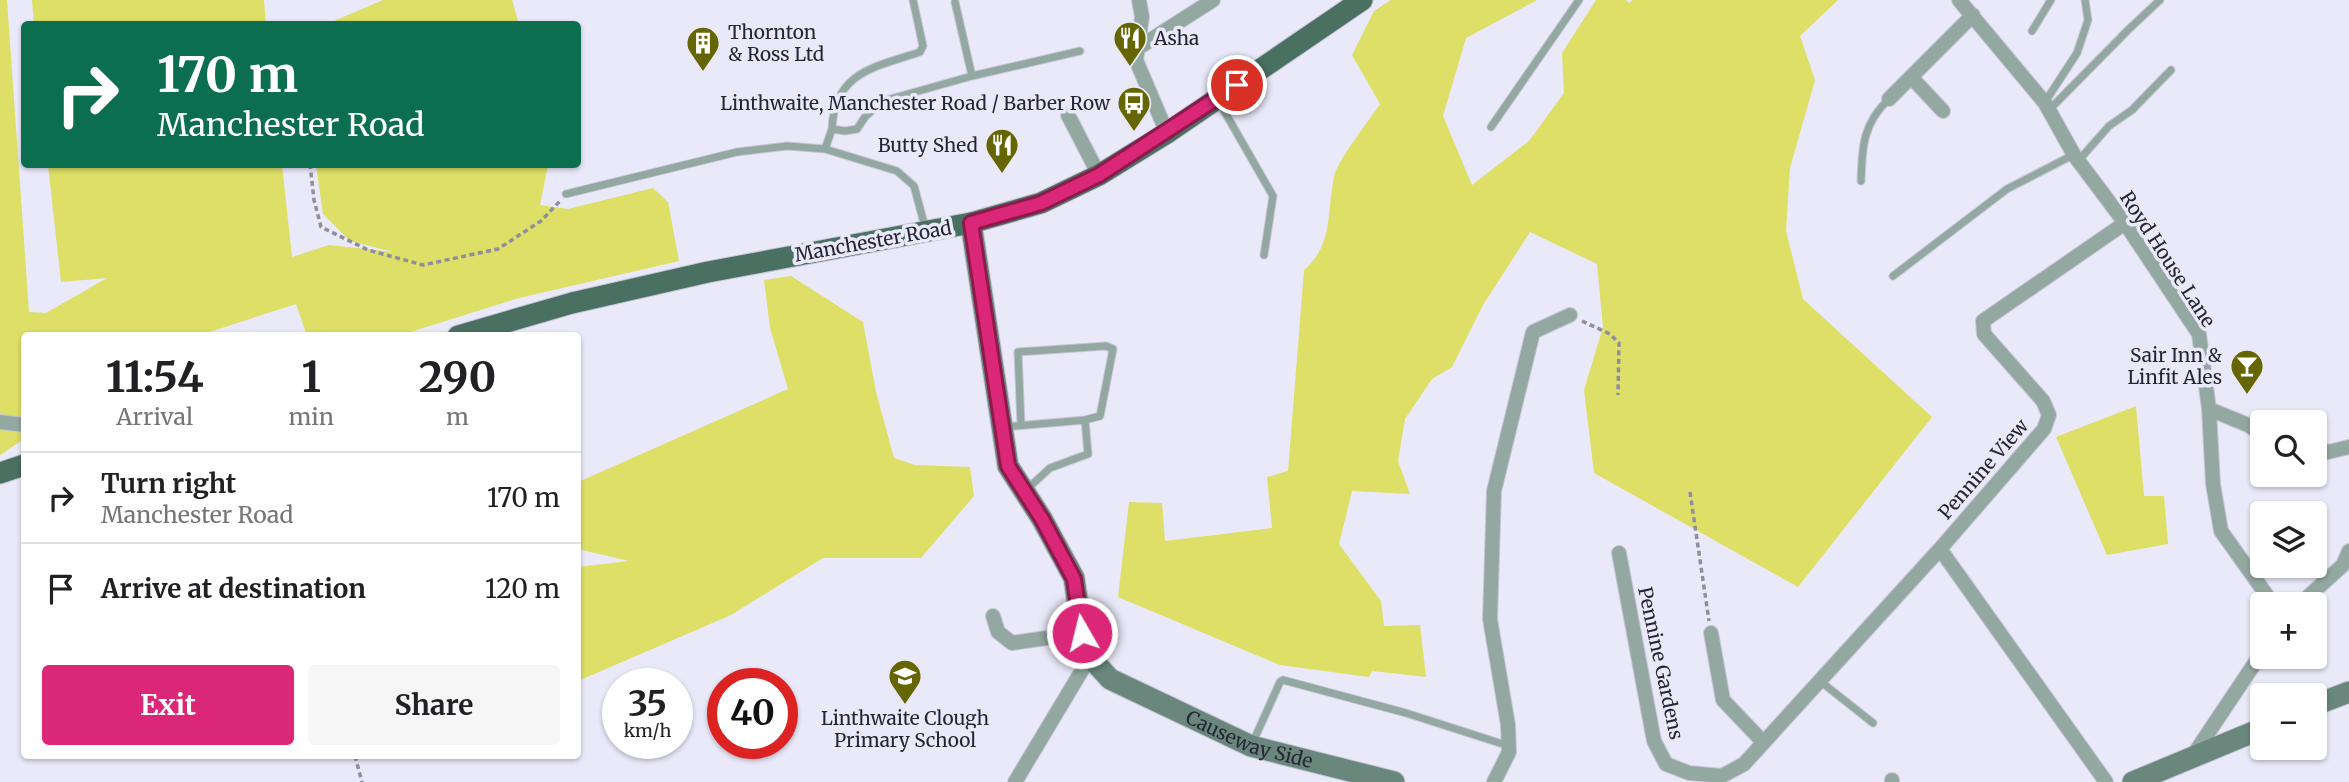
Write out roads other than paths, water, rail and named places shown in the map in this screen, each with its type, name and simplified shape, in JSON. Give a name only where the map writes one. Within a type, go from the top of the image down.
[{"type":"main road","name":"Manchester Road","points":[[472,332],[572,303],[708,272],[971,223],[1041,203],[1099,175],[1167,132],[1362,0]]},
{"type":"main road","points":[[0,473],[21,466]]},
{"type":"street","points":[[1139,0],[1142,17],[1136,60],[1167,132]]},
{"type":"street","points":[[1138,48],[1213,0]]},
{"type":"street","points":[[1889,99],[1912,78],[1966,5]]},
{"type":"street","name":"Royd House Lane","points":[[1966,5],[2047,106],[2076,158],[2125,223],[2199,334],[2209,409],[2213,484],[2221,531],[2264,592]]},
{"type":"street","points":[[1912,78],[1943,111]]},
{"type":"street","points":[[1068,115],[1099,175]]},
{"type":"street","points":[[971,223],[1012,426],[1008,466],[1074,579],[1082,633],[1090,657],[1014,782]]},
{"type":"street","name":"Pennine View","points":[[2106,782],[1940,549],[2044,429],[2049,415],[2043,401],[1984,334],[1983,321],[2125,223]]},
{"type":"street","points":[[1494,782],[1509,752],[1509,746],[1508,725],[1490,619],[1494,491],[1533,332],[1570,315]]},
{"type":"street","points":[[2209,409],[2250,426]]},
{"type":"street","points":[[0,422],[21,425]]},
{"type":"street","points":[[2327,452],[2349,447]]},
{"type":"street","name":"Pennine Gardens","points":[[1619,553],[1654,741],[1666,764],[1689,773],[1723,779],[1744,764],[1940,549]]},
{"type":"street","points":[[2313,592],[2343,565],[2349,551]]},
{"type":"street","points":[[993,617],[998,632],[1012,643],[1082,633]]},
{"type":"street","points":[[1711,634],[1723,700],[1763,742]]},
{"type":"street","name":"Causeway Side","points":[[1090,657],[1110,678],[1230,738],[1251,746],[1394,782]]},
{"type":"street","points":[[2191,758],[2251,669]]},
{"type":"street","points":[[2327,700],[2349,692]]},
{"type":"street","points":[[2133,782],[2250,733]]},
{"type":"lane","points":[[825,149],[832,129],[833,109],[839,95],[853,79],[874,67],[920,52],[923,46],[914,0]]},
{"type":"lane","points":[[1491,127],[1579,0]]},
{"type":"lane","points":[[2032,31],[2051,0]]},
{"type":"lane","points":[[2047,106],[2077,53],[2088,20],[2085,0]]},
{"type":"lane","points":[[2047,106],[2160,0]]},
{"type":"lane","points":[[955,2],[972,76]]},
{"type":"lane","points":[[832,129],[857,129],[865,117],[883,101],[972,76],[1080,51]]},
{"type":"lane","points":[[1893,276],[2007,188],[2076,158],[2109,126],[2132,110],[2171,70]]},
{"type":"lane","points":[[1216,99],[1273,196],[1264,255]]},
{"type":"lane","points":[[1861,181],[1862,144],[1877,110],[1889,99]]},
{"type":"lane","points":[[566,194],[737,152],[787,146],[825,149],[897,171],[914,186],[926,232]]},
{"type":"lane","points":[[1113,349],[1100,416],[1085,420],[1012,426],[1017,352],[1113,349]]},
{"type":"lane","points":[[1024,491],[1050,468],[1088,454],[1085,420]]},
{"type":"lane","points":[[1251,746],[1283,680],[1406,713],[1509,746]]},
{"type":"lane","points":[[1819,680],[1873,723]]},
{"type":"place","name":"Asha","points":[[1130,68]]},
{"type":"place","name":"Thornton & Ross Ltd","points":[[703,73]]},
{"type":"place","name":"Linthwaite, Manchester Road / Barber Row","points":[[1134,133]]},
{"type":"place","name":"Butty Shed","points":[[1002,175]]},
{"type":"place","name":"Sair Inn & Linfit Ales","points":[[2247,396]]},
{"type":"place","name":"Linthwaite Clough Primary School","points":[[905,706]]}]
